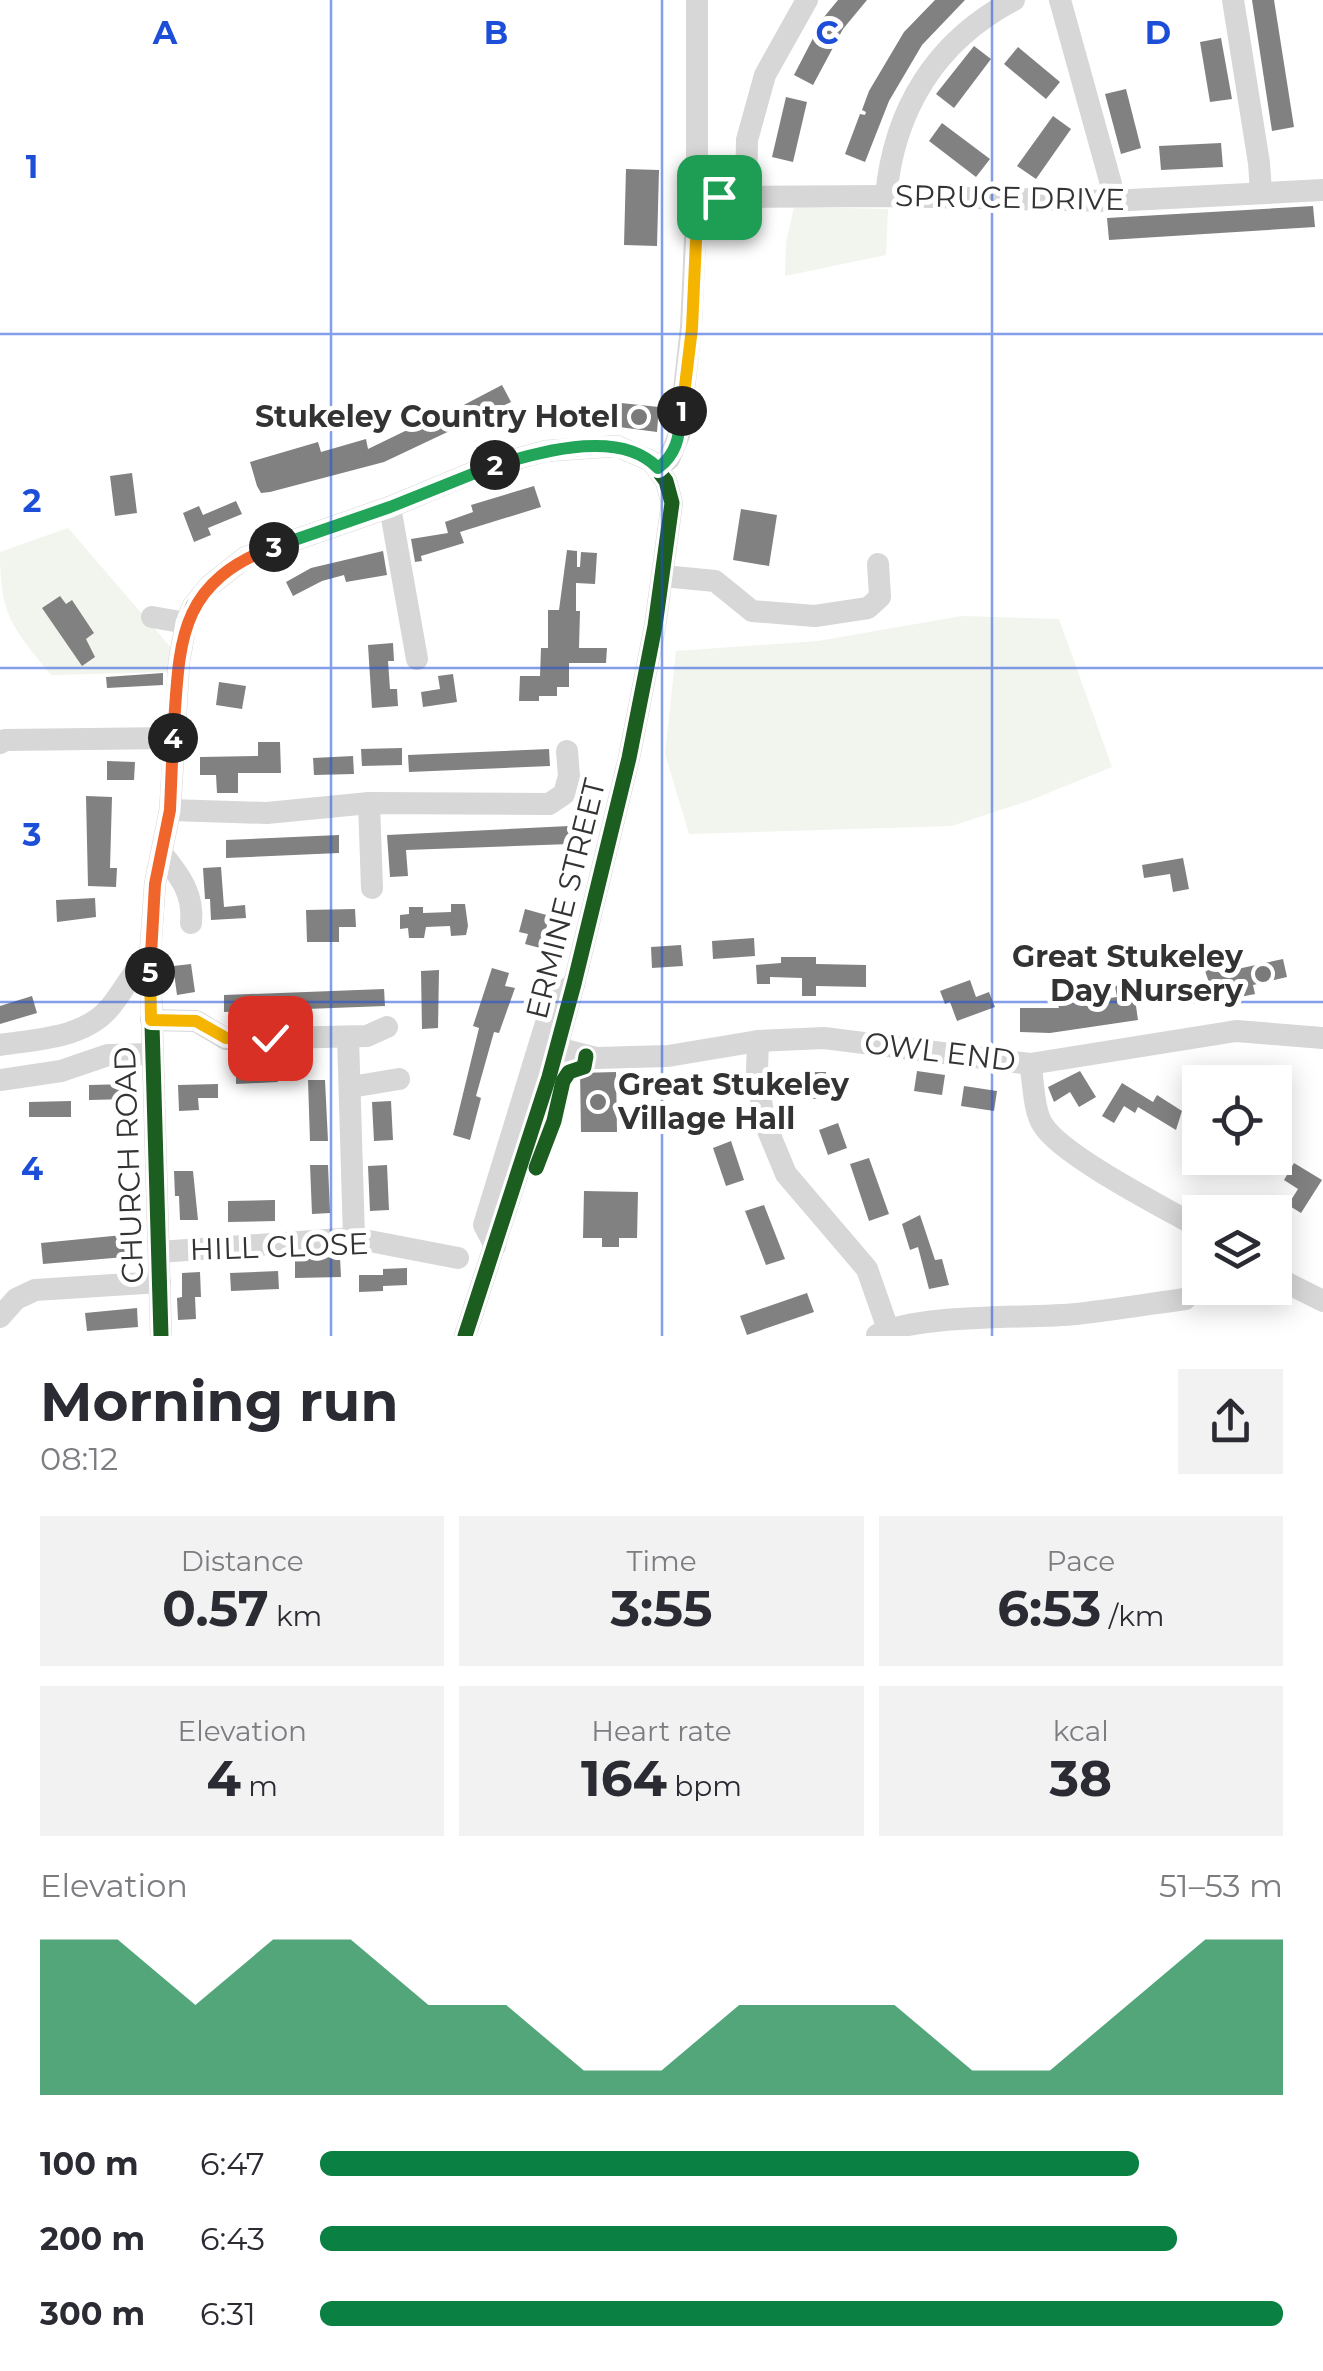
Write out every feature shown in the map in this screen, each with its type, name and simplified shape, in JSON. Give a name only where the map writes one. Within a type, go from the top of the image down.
[{"type":"street","points":[[658,468],[669,460],[679,436],[692,328],[698,197],[697,0]]},
{"type":"street","points":[[746,195],[748,140],[765,75],[807,0]]},
{"type":"street","points":[[886,196],[888,166],[903,114],[937,60],[984,16],[1014,0]]},
{"type":"street","points":[[1060,0],[1111,184],[1111,202]]},
{"type":"street","points":[[1234,0],[1260,162],[1261,192]]},
{"type":"street","name":"SPRUCE DRIVE","points":[[698,197],[886,196],[1111,202],[1323,190]]},
{"type":"street","name":"CHURCH ROAD","points":[[161,1336],[150,955],[155,884],[170,810],[179,662],[186,623],[194,606],[209,586],[246,557],[390,507],[484,468],[546,451],[617,446],[642,455],[658,468]]},
{"type":"street","name":"ERMINE STREET","points":[[465,1336],[557,1048],[628,758],[663,576],[672,502],[658,468]]},
{"type":"street","points":[[390,507],[417,658]]},
{"type":"street","points":[[663,576],[715,580],[752,611],[814,616],[868,608],[880,597],[878,564]]},
{"type":"street","points":[[152,617],[186,623]]},
{"type":"street","points":[[0,743],[173,738]]},
{"type":"street","points":[[170,810],[267,813],[368,803],[550,804],[564,794],[567,751]]},
{"type":"street","points":[[368,803],[372,888]]},
{"type":"street","points":[[163,854],[183,879],[192,907],[191,922]]},
{"type":"street","name":"CHURCH ROAD","points":[[0,1046],[58,1036],[93,1023],[126,988],[134,969],[150,955]]},
{"type":"street","name":"ERMINE STREET","points":[[495,1246],[484,1225],[554,997],[574,984]]},
{"type":"street","points":[[151,1020],[196,1021],[226,1038],[367,1036],[387,1027]]},
{"type":"street","name":"OWL END","points":[[557,1048],[634,1068],[668,1056],[758,1040],[824,1038],[1030,1064],[1236,1030],[1323,1038]]},
{"type":"street","points":[[348,1037],[354,1238]]},
{"type":"street","points":[[758,1040],[756,1071],[764,1122],[786,1174],[867,1270],[881,1333],[932,1322],[1076,1314],[1182,1298]]},
{"type":"street","points":[[0,1080],[61,1071],[108,1055],[152,1054]]},
{"type":"street","points":[[1030,1064],[1040,1122],[1052,1137],[1182,1218]]},
{"type":"street","points":[[351,1087],[399,1078]]},
{"type":"street","name":"HILL CLOSE","points":[[159,1252],[354,1238],[458,1258]]},
{"type":"street","points":[[0,1317],[16,1299],[34,1290],[160,1282]]},
{"type":"street","points":[[1292,1286],[1323,1301]]},
{"type":"shaded area","points":[[794,207],[888,209],[886,255],[785,276],[786,243]]},
{"type":"shaded area","points":[[68,528],[173,650],[170,672],[51,675],[27,645],[6,607],[0,552]]},
{"type":"shaded area","points":[[962,616],[1059,619],[1112,767],[952,826],[689,834],[665,754],[676,651],[818,641]]},
{"type":"building","points":[[838,0],[867,0],[843,29],[813,85],[794,75],[824,17]]},
{"type":"building","points":[[935,0],[965,0],[922,45],[889,101],[865,162],[845,154],[860,114],[865,115],[862,110],[869,91],[904,32]]},
{"type":"building","points":[[1252,0],[1274,0],[1294,127],[1272,131]]},
{"type":"building","points":[[1221,38],[1232,99],[1210,102],[1200,42]]},
{"type":"building","points":[[974,46],[991,59],[954,108],[936,94]]},
{"type":"building","points":[[1018,47],[1060,82],[1046,99],[1004,64]]},
{"type":"building","points":[[1126,89],[1141,148],[1121,154],[1105,94]]},
{"type":"building","points":[[786,97],[807,102],[793,162],[772,157]]},
{"type":"building","points":[[1053,116],[1071,129],[1036,179],[1017,166]]},
{"type":"building","points":[[942,123],[990,159],[976,177],[929,141]]},
{"type":"building","points":[[1221,143],[1223,167],[1161,170],[1159,146]]},
{"type":"building","points":[[626,169],[659,170],[657,246],[624,245]]},
{"type":"building","points":[[1313,206],[1315,227],[1109,240],[1107,218]]},
{"type":"building","points":[[502,385],[511,402],[384,462],[270,492],[261,493],[257,486],[250,462],[318,442],[321,452],[366,439],[368,449]]},
{"type":"building","name":"Stukeley Country Hotel","points":[[621,403],[659,407],[657,432],[619,427]]},
{"type":"building","points":[[132,473],[137,513],[115,516],[110,476]]},
{"type":"building","points":[[534,486],[541,507],[460,532],[464,543],[421,556],[422,561],[415,562],[411,539],[448,533],[445,522],[473,512],[471,505]]},
{"type":"building","points":[[236,501],[242,514],[208,528],[211,535],[194,542],[183,513],[199,506],[203,515]]},
{"type":"building","points":[[741,509],[777,515],[769,566],[733,560]]},
{"type":"building","points":[[567,550],[577,551],[577,567],[581,552],[597,553],[595,584],[576,583],[579,648],[607,648],[606,663],[569,663],[569,687],[557,687],[557,696],[519,701],[520,676],[540,676],[541,648],[548,648],[548,610],[559,610]]},
{"type":"building","points":[[383,551],[387,575],[346,582],[344,575],[293,596],[286,582],[311,568]]},
{"type":"building","points":[[60,596],[66,604],[72,600],[94,633],[86,639],[95,657],[82,666],[42,608]]},
{"type":"building","points":[[393,643],[394,661],[388,661],[390,689],[397,689],[398,706],[372,708],[368,645]]},
{"type":"building","points":[[163,673],[163,685],[107,688],[106,677]]},
{"type":"building","points":[[453,674],[457,702],[423,707],[421,692],[440,689],[438,676]]},
{"type":"building","points":[[219,682],[246,686],[242,709],[216,705]]},
{"type":"building","points":[[258,742],[280,742],[281,773],[238,773],[238,793],[217,793],[216,775],[200,775],[200,757],[258,756]]},
{"type":"building","points":[[402,748],[402,765],[362,766],[361,749]]},
{"type":"building","points":[[549,749],[550,766],[409,772],[408,755]]},
{"type":"building","points":[[353,756],[354,774],[314,775],[313,758]]},
{"type":"building","points":[[107,761],[135,762],[134,780],[107,780]]},
{"type":"building","points":[[86,796],[112,797],[110,868],[117,868],[116,887],[88,886]]},
{"type":"building","points":[[569,826],[570,844],[406,850],[408,876],[390,877],[387,835]]},
{"type":"building","points":[[339,835],[339,853],[226,858],[226,840]]},
{"type":"building","points":[[1183,858],[1189,889],[1173,892],[1170,874],[1144,878],[1142,865]]},
{"type":"building","points":[[221,867],[224,907],[245,905],[246,918],[211,920],[203,868]]},
{"type":"building","points":[[95,898],[96,917],[57,922],[56,900]]},
{"type":"building","points":[[451,904],[465,904],[466,935],[451,936],[450,926],[426,927],[424,938],[409,938],[408,928],[400,929],[400,915],[409,914],[409,907],[423,907],[423,913],[451,912]]},
{"type":"building","points":[[355,909],[356,927],[339,927],[339,942],[307,942],[306,910]]},
{"type":"building","points":[[525,909],[550,916],[540,948],[525,944],[528,934],[519,932]]},
{"type":"building","points":[[754,938],[755,956],[713,959],[712,941]]},
{"type":"building","points":[[681,945],[683,966],[652,968],[651,947]]},
{"type":"building","points":[[781,957],[816,957],[816,964],[866,965],[866,987],[816,986],[816,996],[802,996],[802,978],[770,977],[770,984],[757,984],[756,965],[781,963]]},
{"type":"building","points":[[1283,959],[1287,977],[1253,985],[1255,994],[1235,998],[1232,987],[1213,994],[1204,968],[1215,964],[1219,973]]},
{"type":"building","points":[[191,964],[195,992],[177,995],[173,966]]},
{"type":"building","points":[[492,968],[509,973],[505,986],[515,988],[499,1033],[494,1032],[476,1096],[481,1098],[470,1140],[453,1135],[479,1028],[473,1026]]},
{"type":"building","points":[[439,970],[438,1028],[422,1029],[421,971]]},
{"type":"building","points":[[970,980],[976,997],[989,992],[995,1007],[957,1021],[950,1002],[945,1004],[940,991]]},
{"type":"building","points":[[1148,981],[1150,997],[1135,999],[1138,1020],[1050,1033],[1020,1032],[1020,1008],[1059,1008],[1058,1005],[1117,997],[1115,986]]},
{"type":"building","points":[[384,989],[385,1006],[224,1012],[224,995]]},
{"type":"building","points":[[32,996],[37,1013],[0,1024],[0,1006]]},
{"type":"building","points":[[277,1068],[278,1082],[236,1084],[236,1069]]},
{"type":"building","points":[[917,1071],[945,1075],[942,1095],[914,1091]]},
{"type":"building","points":[[1080,1071],[1096,1097],[1079,1107],[1070,1092],[1054,1102],[1048,1087]]},
{"type":"building","name":"Great Stukeley Village Hall","points":[[616,1072],[617,1132],[581,1132],[580,1073]]},
{"type":"building","points":[[805,1072],[826,1072],[826,1099],[805,1099]]},
{"type":"building","points":[[308,1080],[325,1080],[328,1141],[310,1141]]},
{"type":"building","points":[[1122,1083],[1153,1102],[1157,1095],[1182,1111],[1176,1130],[1138,1107],[1135,1113],[1124,1106],[1114,1123],[1102,1116]]},
{"type":"building","points":[[130,1084],[130,1099],[89,1100],[89,1085]]},
{"type":"building","points":[[218,1084],[218,1098],[198,1098],[199,1110],[179,1111],[178,1085]]},
{"type":"building","points":[[964,1086],[997,1091],[994,1111],[961,1106]]},
{"type":"building","points":[[71,1101],[71,1117],[29,1117],[29,1102]]},
{"type":"building","points":[[391,1101],[393,1140],[374,1141],[372,1102]]},
{"type":"building","points":[[838,1123],[847,1148],[828,1155],[819,1130]]},
{"type":"building","points":[[731,1141],[744,1180],[726,1186],[713,1148]]},
{"type":"building","points":[[869,1158],[889,1214],[869,1221],[850,1164]]},
{"type":"building","points":[[1294,1163],[1322,1180],[1301,1213],[1292,1207],[1298,1189],[1284,1180],[1292,1175]]},
{"type":"building","points":[[310,1165],[328,1165],[330,1213],[312,1214]]},
{"type":"building","points":[[387,1165],[389,1210],[370,1211],[368,1166]]},
{"type":"building","points":[[174,1171],[193,1171],[198,1220],[180,1220]]},
{"type":"building","points":[[584,1191],[638,1192],[637,1238],[619,1238],[619,1247],[602,1247],[602,1238],[583,1238]]},
{"type":"building","points":[[275,1200],[275,1221],[228,1222],[228,1201]]},
{"type":"building","points":[[764,1205],[785,1259],[766,1265],[745,1211]]},
{"type":"building","points":[[920,1215],[935,1260],[942,1259],[949,1285],[929,1289],[918,1247],[910,1250],[902,1224]]},
{"type":"building","points":[[123,1235],[125,1257],[43,1264],[41,1243]]},
{"type":"building","points":[[340,1257],[341,1277],[295,1278],[295,1258]]},
{"type":"building","points":[[407,1268],[407,1285],[359,1292],[359,1275],[383,1275],[383,1269]]},
{"type":"building","points":[[278,1271],[279,1289],[231,1291],[230,1273]]},
{"type":"building","points":[[200,1272],[201,1297],[195,1297],[196,1319],[178,1320],[182,1273]]},
{"type":"building","points":[[807,1293],[814,1312],[747,1335],[740,1316]]},
{"type":"building","points":[[137,1308],[138,1327],[87,1331],[85,1313]]},
{"type":"cycle path","points":[[161,1336],[150,955],[155,884],[170,810],[179,662],[193,606],[209,586],[246,557],[390,507],[484,468],[545,451],[617,446],[651,461],[666,481],[672,503],[655,626],[629,758],[574,984],[549,1077],[465,1336]]},
{"type":"cycle path","points":[[536,1168],[554,1121],[563,1081],[569,1072],[584,1067],[586,1056]]},
{"type":"place","name":"Stukeley Country Hotel","points":[[639,417]]},
{"type":"place","name":"Great Stukeley Day Nursery","points":[[1263,974]]},
{"type":"place","name":"Great Stukeley Village Hall","points":[[598,1102]]},
{"type":"route","points":[[270,1038],[226,1038],[196,1021],[151,1020],[155,884],[170,810],[179,662],[186,623],[194,606],[209,586],[246,557],[390,507],[484,468],[546,451],[617,446],[642,455],[658,468],[669,460],[679,436],[692,328],[698,197],[719,197]]}]
